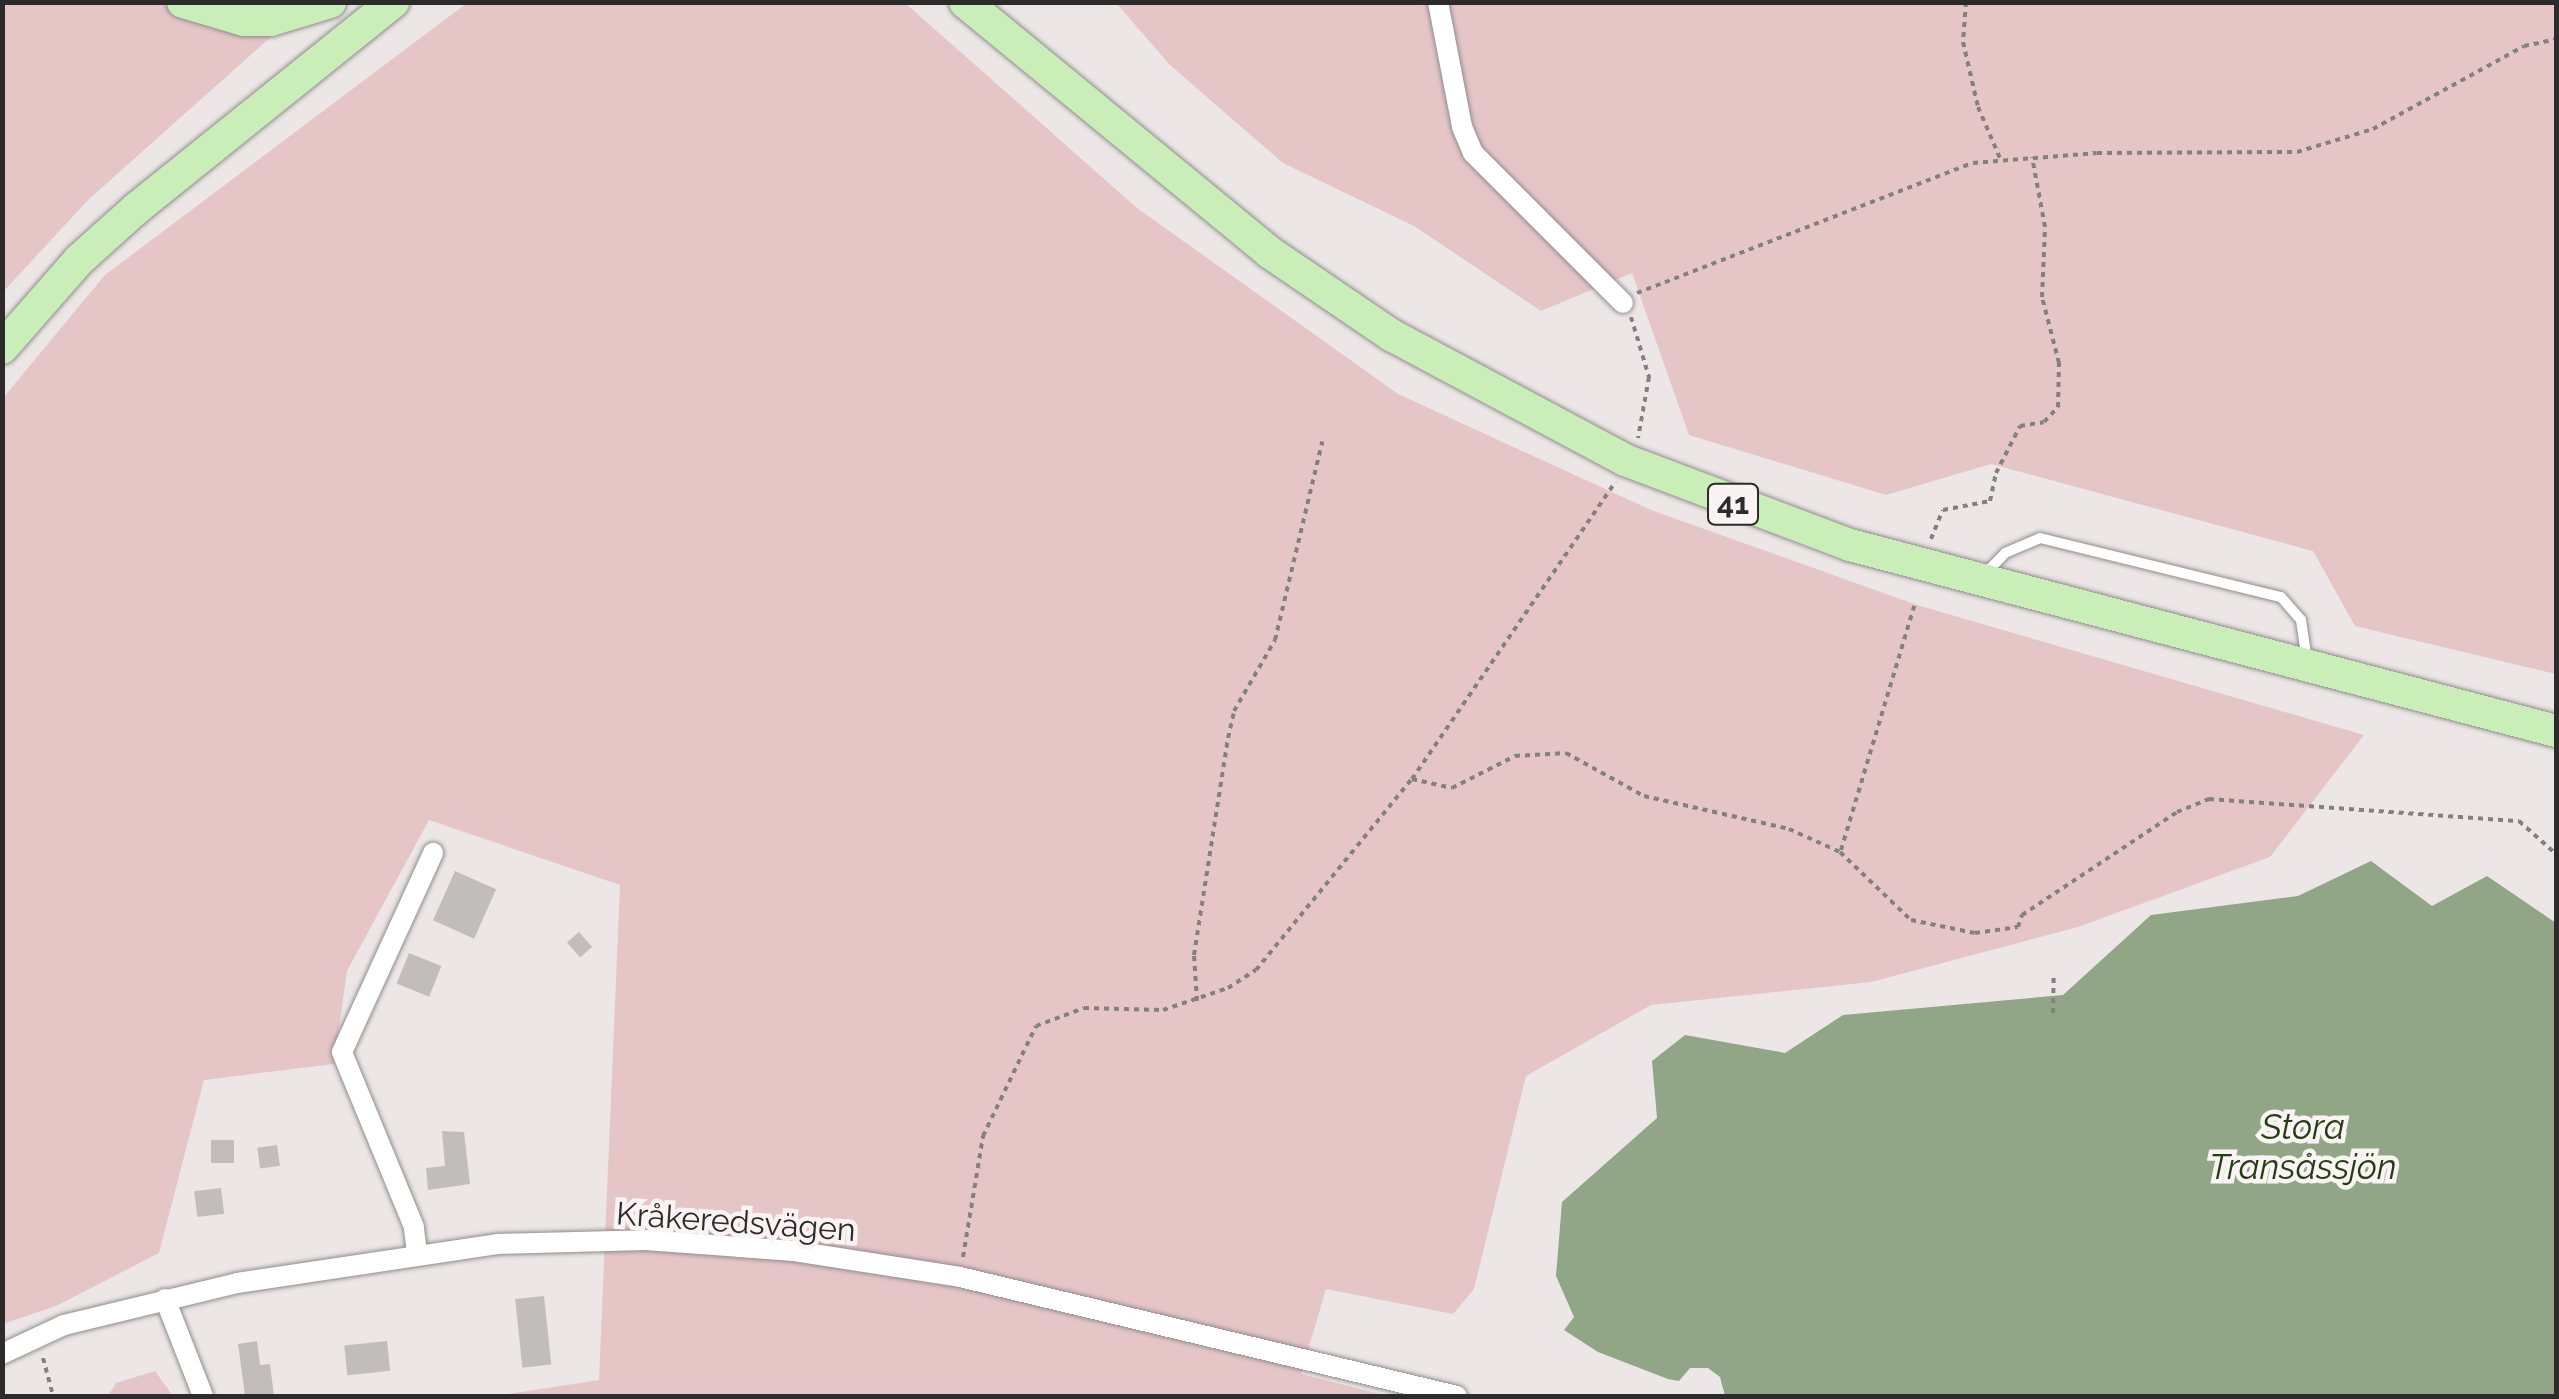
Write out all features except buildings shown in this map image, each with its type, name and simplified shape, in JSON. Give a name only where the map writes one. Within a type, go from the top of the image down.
[{"type":"main road","points":[[183,2],[244,20],[271,20],[330,2]]},
{"type":"main road","points":[[2,348],[122,221],[394,2]]},
{"type":"main road","name":"41","points":[[965,2],[1020,43],[1146,158],[1269,252],[1391,335],[1625,460],[1850,546],[1978,583],[2556,731]]},
{"type":"main road","name":"41","points":[[992,2],[1020,43]]},
{"type":"street","points":[[1438,2],[1457,109],[1473,152],[1622,303]]},
{"type":"street","points":[[417,1253],[414,1227],[342,1052],[433,853]]},
{"type":"street","name":"Kråkeredsvägen","points":[[5,1357],[64,1325],[165,1299],[417,1253],[645,1240],[794,1251],[960,1277],[1457,1396]]},
{"type":"street","points":[[165,1299],[203,1396]]},
{"type":"lane","points":[[1978,583],[2024,542],[2062,540],[2281,597],[2301,620],[2308,667]]},
{"type":"path","points":[[1966,2],[1962,42],[1978,107],[2000,158]]},
{"type":"path","points":[[1622,303],[1932,177],[2000,158],[2297,152],[2373,129],[2524,46],[2556,39]]},
{"type":"path","points":[[1931,540],[1944,510],[1990,501],[1996,473],[2020,426],[2044,422],[2058,408],[2059,364],[2042,297],[2046,227],[2032,156]]},
{"type":"path","points":[[960,1277],[984,1136],[1028,1036],[1062,1011],[1163,1010],[1197,1001],[1256,970],[1412,778],[1592,522],[1637,440],[1648,388],[1637,326]]},
{"type":"path","points":[[1197,1001],[1194,955],[1234,711],[1275,640],[1322,442]]},
{"type":"path","points":[[1840,852],[1914,606]]},
{"type":"path","points":[[1412,778],[1452,788],[1515,756],[1566,753],[1644,796],[1739,814],[1840,852],[1912,920],[1975,932],[2018,926],[2037,904],[2177,812],[2209,799],[2519,822],[2556,854]]},
{"type":"path","points":[[2053,1014],[2054,974]]},
{"type":"path","points":[[36,1340],[53,1396]]},
{"type":"shaded area","points":[[3,3],[309,3],[88,200],[3,292]]},
{"type":"shaded area","points":[[467,3],[905,3],[1137,208],[1398,394],[1651,510],[1917,605],[2364,735],[2270,857],[2078,927],[1871,982],[1651,1005],[1526,1076],[1474,1289],[1453,1314],[1326,1289],[1301,1374],[1388,1396],[495,1396],[599,1380],[620,885],[429,820],[347,971],[334,1064],[204,1080],[159,1253],[56,1306],[3,1324],[3,398],[105,275]]},
{"type":"shaded area","points":[[1116,3],[2556,3],[2556,674],[2355,626],[2313,551],[1991,464],[1886,495],[1689,435],[1632,273],[1541,311],[1414,226],[1283,163],[1170,65]]},
{"type":"shaded area","points":[[155,1371],[173,1396],[108,1396],[116,1383]]},
{"type":"water","name":"Stora Transåssjön","points":[[2371,861],[2432,906],[2487,876],[2556,923],[2556,1396],[1725,1396],[1720,1377],[1708,1368],[1690,1368],[1679,1381],[1668,1379],[1598,1352],[1564,1330],[1574,1317],[1556,1276],[1562,1202],[1657,1118],[1652,1061],[1685,1035],[1785,1053],[1843,1015],[2063,995],[2151,915],[2298,896]]}]
